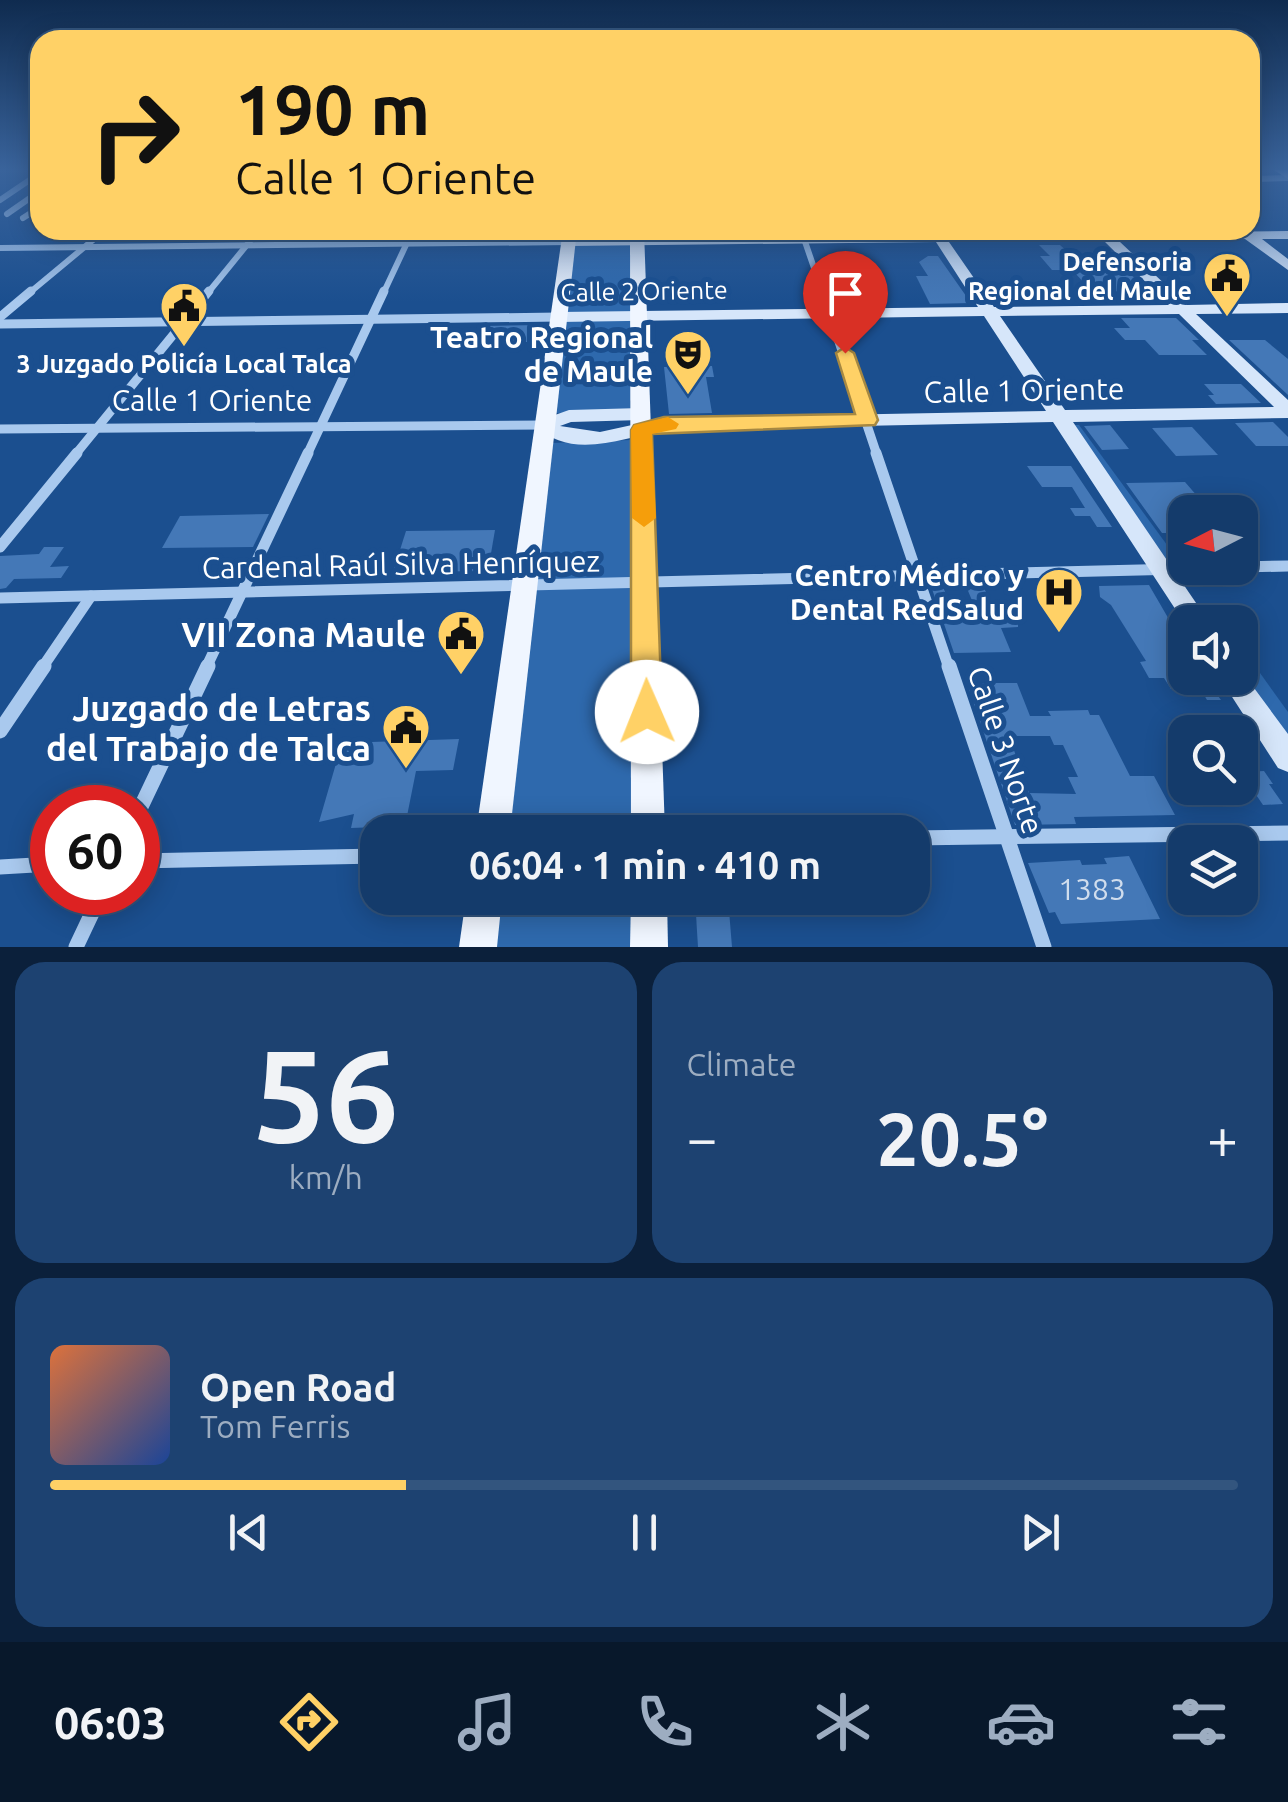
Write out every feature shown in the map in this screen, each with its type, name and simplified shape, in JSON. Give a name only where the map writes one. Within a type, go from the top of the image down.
[{"type":"main road","points":[[495,815],[569,240]]},
{"type":"main road","points":[[637,240],[648,815]]},
{"type":"main road","points":[[478,947],[482,915]]},
{"type":"main road","points":[[649,915],[650,947]]},
{"type":"street","points":[[24,218],[30,214]]},
{"type":"street","points":[[1260,235],[1288,235]]},
{"type":"street","points":[[0,320],[93,240]]},
{"type":"street","points":[[0,547],[251,240]]},
{"type":"street","points":[[151,785],[408,240]]},
{"type":"street","points":[[0,248],[488,240]]},
{"type":"street","name":"Calle 3 Norte","points":[[805,240],[1044,947]]},
{"type":"street","points":[[941,240],[1186,605]]},
{"type":"street","points":[[1110,240],[1288,411]]},
{"type":"street","points":[[1254,240],[1288,266]]},
{"type":"street","name":"Calle 2 Oriente","points":[[0,320],[1288,308]]},
{"type":"street","name":"Calle 1 Oriente","points":[[0,429],[545,425],[568,435],[625,435],[641,422],[1288,411]]},
{"type":"street","points":[[1258,567],[1288,566]]},
{"type":"street","name":"Cardenal Raúl Silva Henríquez","points":[[0,598],[1168,569]]},
{"type":"street","points":[[0,731],[91,596]]},
{"type":"street","points":[[1245,695],[1288,758]]},
{"type":"street","points":[[930,837],[1288,833]]},
{"type":"street","points":[[160,861],[360,856]]},
{"type":"street","points":[[0,866],[30,865]]},
{"type":"street","points":[[76,947],[91,915]]},
{"type":"shaded area","points":[[573,240],[633,240],[630,411],[556,413]]},
{"type":"shaded area","points":[[1070,425],[1079,425],[1168,546],[1168,565],[1163,565]]},
{"type":"shaded area","points":[[630,440],[637,446],[641,815],[506,815],[551,443]]},
{"type":"shaded area","points":[[1258,670],[1288,712],[1288,749],[1251,695],[1258,695]]},
{"type":"shaded area","points":[[494,915],[642,915],[643,947],[490,947]]},
{"type":"building","points":[[1039,245],[1060,245],[1072,256],[1110,255],[1159,301],[1137,302],[1127,291],[1093,292],[1072,270],[1052,270],[1040,256],[1050,256]]},
{"type":"building","points":[[928,256],[938,256],[971,303],[930,304],[916,276],[928,276],[919,262]]},
{"type":"building","points":[[1121,318],[1176,318],[1199,340],[1192,340],[1207,355],[1159,355],[1145,340],[1125,340],[1114,328],[1130,328]]},
{"type":"building","points":[[540,325],[537,342],[482,342],[472,334],[485,326]]},
{"type":"building","points":[[1229,340],[1265,340],[1288,359],[1288,395]]},
{"type":"building","name":"Teatro Regional de Maule","points":[[712,366],[714,377],[706,377],[712,413],[669,414],[664,367]]},
{"type":"building","points":[[1204,384],[1241,384],[1261,403],[1216,404]]},
{"type":"building","points":[[1273,422],[1288,437],[1288,446],[1256,446],[1235,423]]},
{"type":"building","points":[[1110,425],[1129,449],[1102,450],[1084,426]]},
{"type":"building","points":[[1192,427],[1218,455],[1176,456],[1152,428]]},
{"type":"building","points":[[1027,466],[1071,466],[1112,527],[1097,527],[1090,516],[1075,516],[1070,508],[1085,508],[1072,487],[1042,487]]},
{"type":"building","points":[[1185,482],[1196,495],[1168,495],[1168,533],[1162,533],[1126,483]]},
{"type":"building","points":[[269,514],[253,547],[162,548],[180,516]]},
{"type":"building","points":[[495,530],[488,571],[393,572],[406,531]]},
{"type":"building","points":[[44,547],[64,547],[50,567],[69,566],[61,578],[14,579],[0,589],[0,556],[39,554]]},
{"type":"building","points":[[982,585],[989,597],[984,597],[993,620],[1018,621],[1018,627],[1001,628],[1011,652],[954,653],[932,589],[943,587],[950,604],[976,610],[966,586]]},
{"type":"building","points":[[1149,585],[1168,618],[1168,684],[1164,678],[1149,678],[1140,662],[1146,661],[1111,605],[1100,597],[1099,586]]},
{"type":"building","points":[[967,683],[1017,683],[1030,716],[1051,716],[1048,711],[1088,710],[1090,715],[1099,715],[1130,776],[1154,776],[1175,815],[1074,817],[1076,824],[1015,825]],"holes":[[[1009,736],[1050,736],[1054,745],[1063,745],[1078,777],[1068,777],[1076,794],[1029,793]]]},
{"type":"building","points":[[1204,695],[1217,695],[1221,700],[1207,700]]},
{"type":"building","points":[[459,739],[453,770],[416,771],[407,815],[360,815],[360,828],[351,828],[354,814],[319,822],[342,743]]},
{"type":"building","points":[[1258,771],[1264,771],[1283,804],[1263,805],[1258,798]]},
{"type":"building","points":[[1129,856],[1160,919],[1061,924],[1055,912],[1049,913],[1028,863],[1080,860],[1082,865],[1107,864],[1104,858]]},
{"type":"building","points":[[696,915],[729,915],[732,947],[698,947]]},
{"type":"slow traffic","points":[[644,518],[642,430],[668,424]]},
{"type":"place","name":"Defensoria Regional del Maule","points":[[1227,318]]},
{"type":"place","name":"3 Juzgado Policía Local Talca","points":[[184,348]]},
{"type":"place","name":"Teatro Regional de Maule","points":[[688,396]]},
{"type":"place","name":"Centro Médico y Dental RedSalud","points":[[1059,634]]},
{"type":"place","name":"VII Zona Maule","points":[[461,676]]},
{"type":"place","name":"Juzgado de Letras del Trabajo de Talca","points":[[406,770]]},
{"type":"route","points":[[647,712],[642,430],[664,424],[867,420],[845,353]]}]
